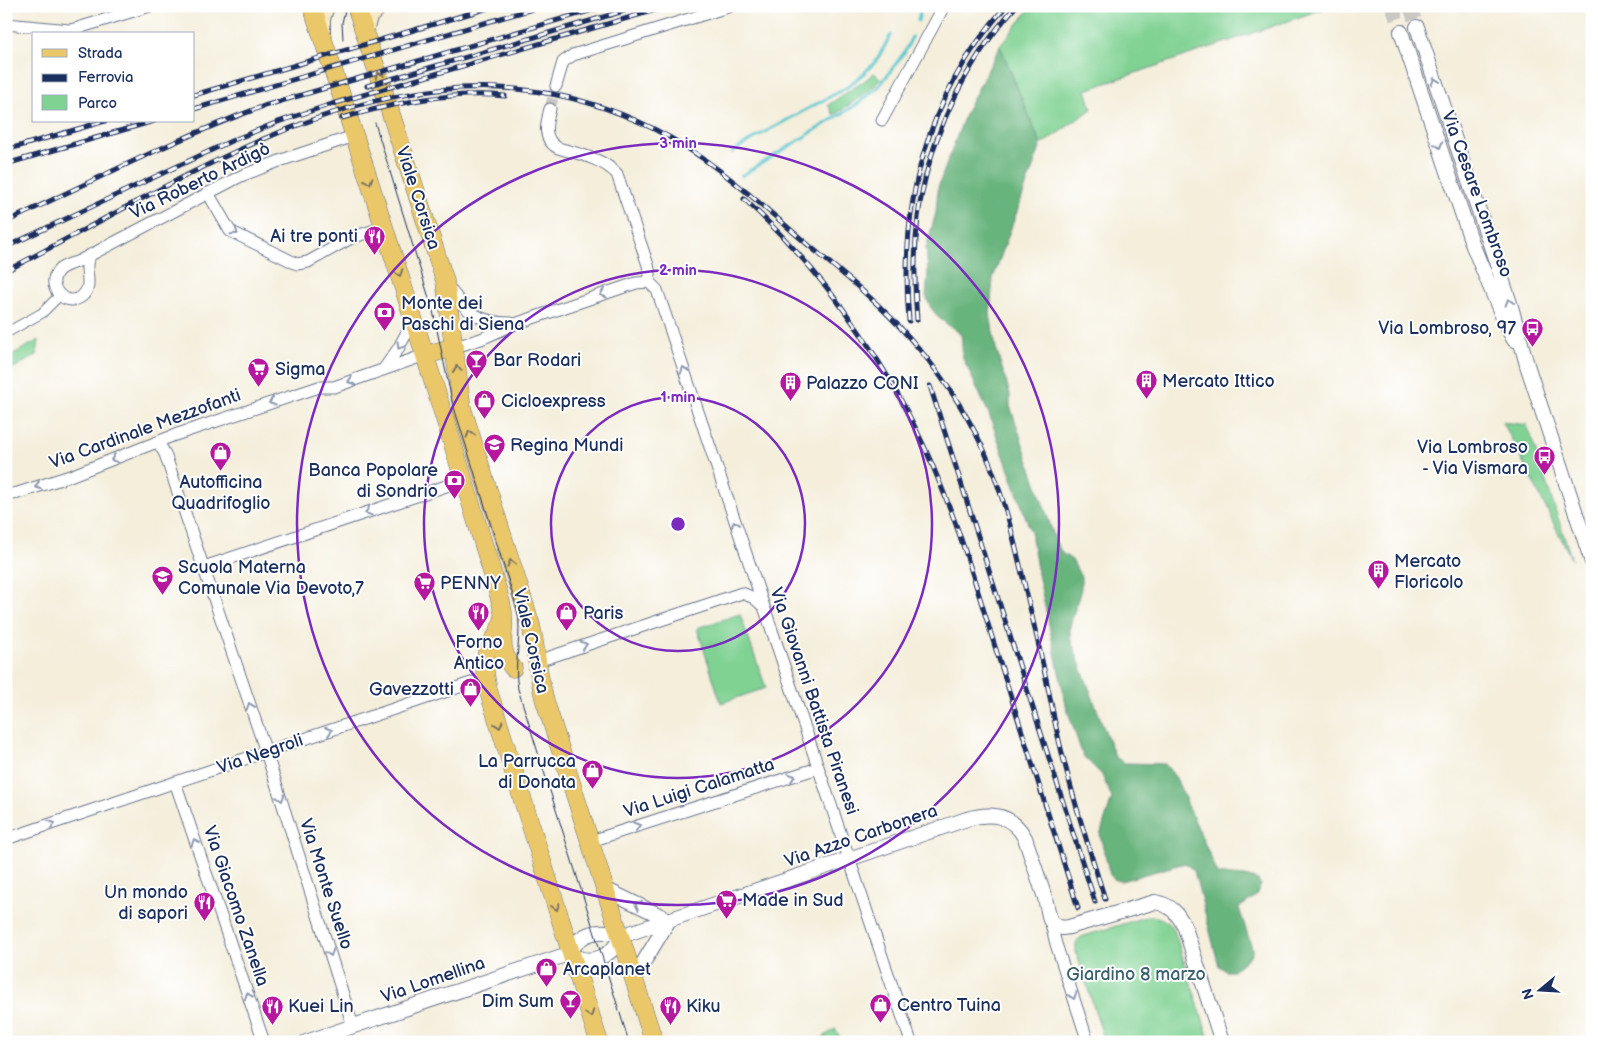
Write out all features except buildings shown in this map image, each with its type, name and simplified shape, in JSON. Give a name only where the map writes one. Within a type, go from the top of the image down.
[{"type":"main road","points":[[312,6],[414,319]]},
{"type":"main road","points":[[323,41],[322,19],[326,6]]},
{"type":"main road","name":"Viale Corsica","points":[[356,6],[445,282],[462,408],[531,625],[538,660],[538,677],[544,698],[607,890],[654,1042]]},
{"type":"main road","points":[[365,32],[369,17],[380,6]]},
{"type":"main road","name":"Viale Corsica","points":[[414,319],[503,610],[503,649],[513,668]]},
{"type":"main road","points":[[425,355],[455,347]]},
{"type":"main road","name":"Viale Corsica","points":[[503,620],[499,632],[486,656],[486,678],[489,693],[599,1042]]},
{"type":"main road","name":"Via Negroli","points":[[486,678],[538,660]]},
{"type":"street","points":[[6,24],[70,30],[150,6]]},
{"type":"street","points":[[557,81],[563,62],[573,54],[731,6]]},
{"type":"street","points":[[882,120],[944,6]]},
{"type":"street","name":"Via Cesare Lombroso","points":[[1417,27],[1510,303],[1526,365],[1592,562]]},
{"type":"street","name":"Via Cesare Lombroso","points":[[1401,32],[1473,246],[1506,325],[1526,365]]},
{"type":"street","name":"Via Giovanni Battista Piranesi","points":[[550,109],[546,128],[547,136],[553,145],[600,161],[617,174],[648,265],[649,282],[657,290],[911,1042]]},
{"type":"street","name":"Via Roberto Ardigò","points":[[60,296],[54,283],[55,275],[62,268],[208,193],[264,167],[354,136]]},
{"type":"street","points":[[208,193],[230,231],[297,264],[308,262],[351,238],[384,227]]},
{"type":"street","points":[[6,333],[42,313],[60,296],[73,300],[86,292],[88,282],[86,263],[92,254]]},
{"type":"street","name":"Viale Corsica","points":[[445,282],[462,306],[473,314],[498,323],[515,324]]},
{"type":"street","points":[[455,347],[481,339],[515,324],[636,283],[649,282]]},
{"type":"street","points":[[382,371],[398,349],[414,319]]},
{"type":"street","name":"Via Cardinale Mezzofanti","points":[[6,495],[70,476],[158,442],[319,387],[334,386],[425,355]]},
{"type":"street","name":"Via Monte Suello","points":[[158,442],[165,454],[266,752],[353,1026]]},
{"type":"street","points":[[204,567],[464,480]]},
{"type":"street","name":"Via Giovanni Battista Piranesi","points":[[742,594],[750,585],[751,570]]},
{"type":"street","points":[[538,660],[742,594],[754,598],[764,609]]},
{"type":"street","name":"Via Negroli","points":[[6,839],[486,678]]},
{"type":"street","name":"Via Luigi Calamatta","points":[[591,842],[818,768]]},
{"type":"street","name":"Via Giacomo Zanella","points":[[175,782],[264,1042]]},
{"type":"street","name":"Via Azzo Carbonera","points":[[621,936],[967,819],[988,815],[997,816],[1014,824],[1021,831],[1045,898],[1050,920]]},
{"type":"street","points":[[607,890],[669,920],[634,978]]},
{"type":"street","points":[[1045,898],[1051,911],[1058,919],[1080,924]]},
{"type":"street","points":[[1050,920],[1053,924],[1062,928],[1154,902],[1171,908],[1178,914],[1186,928],[1222,1042]]},
{"type":"street","points":[[1050,920],[1088,1042]]},
{"type":"street","name":"Via Lomellina","points":[[306,1042],[571,953],[580,939],[592,933],[605,931],[621,936]]},
{"type":"street","points":[[571,953],[586,959],[600,958],[613,950],[621,936]]},
{"type":"green space","points":[[1032,6],[1332,6],[1086,90],[1092,109],[1041,145],[1000,46]]},
{"type":"green space","points":[[1000,46],[1041,145],[993,278],[990,314],[996,349],[1010,394],[1010,406],[1056,542],[1062,553],[1072,560],[1081,577],[1081,589],[1070,626],[1070,638],[1115,757],[1125,763],[1165,764],[1176,778],[1218,874],[1245,876],[1258,880],[1261,885],[1256,896],[1239,908],[1252,948],[1252,954],[1233,971],[1226,971],[1219,966],[1194,871],[1185,863],[1121,881],[1115,880],[1110,875],[1100,835],[1112,798],[1102,775],[1083,756],[1067,709],[1031,532],[989,414],[963,358],[961,334],[940,319],[931,308],[926,296],[928,272],[926,248],[936,213],[938,187],[966,112]]},
{"type":"green space","points":[[874,73],[881,79],[868,92],[834,115],[828,105]]},
{"type":"green space","points":[[39,340],[37,355],[6,372],[6,358]]},
{"type":"green space","points":[[1503,422],[1527,425],[1572,560]]},
{"type":"green space","points":[[740,614],[766,688],[721,703],[697,628]]},
{"type":"green space","name":"Giardino 8 marzo","points":[[1148,916],[1162,919],[1174,930],[1210,1042],[1105,1042],[1076,952],[1076,943],[1081,937]]},
{"type":"green space","points":[[835,1029],[843,1042],[816,1042]]},
{"type":"waterway","points":[[918,21],[921,6]]},
{"type":"waterway","points":[[732,152],[846,88],[876,61],[891,35]]},
{"type":"waterway","points":[[741,176],[859,103],[880,85],[904,53],[912,37]]},
{"type":"tunnel","points":[[1392,6],[1401,32]]},
{"type":"tunnel","points":[[1410,6],[1417,27]]},
{"type":"tunnel","points":[[550,109],[556,86]]},
{"type":"tram line","points":[[343,39],[342,23],[346,6]]},
{"type":"tram line","points":[[375,123],[433,311],[452,401],[517,608],[519,618],[518,689],[629,1042]]},
{"type":"railway","points":[[195,95],[495,6]]},
{"type":"railway","points":[[195,109],[542,6]]},
{"type":"railway","points":[[6,222],[166,146],[264,106],[606,6]]},
{"type":"railway","points":[[367,86],[641,6]]},
{"type":"railway","points":[[6,247],[231,141],[278,122],[332,104],[669,6]]},
{"type":"railway","points":[[909,321],[907,277],[909,234],[914,193],[924,153],[938,114],[956,77],[978,41],[1006,6]]},
{"type":"railway","points":[[917,320],[915,268],[918,217],[930,160],[951,104],[965,78],[980,53],[1016,6]]},
{"type":"railway","points":[[6,271],[204,166],[266,138],[329,114],[392,97],[456,88],[521,90],[587,103],[654,129],[673,139],[743,189],[880,307],[929,361],[950,389],[968,419],[991,467],[1008,519],[1018,555],[1065,764],[1105,899]]},
{"type":"railway","points":[[342,118],[402,103],[443,97],[464,95],[505,96]]},
{"type":"railway","points":[[6,150],[102,122]]},
{"type":"railway","points":[[6,164],[151,122]]},
{"type":"railway","points":[[744,199],[805,261],[833,295],[859,331],[882,368],[924,446],[964,549],[1078,908]]},
{"type":"railway","points":[[930,386],[1095,902]]},
{"type":"place","name":"Ai tre ponti","points":[[374,255]]},
{"type":"place","name":"Monte dei Paschi di Siena","points":[[385,332]]},
{"type":"place","name":"Via Lombroso, 97","points":[[1532,347]]},
{"type":"place","name":"Bar Rodari","points":[[477,379]]},
{"type":"place","name":"Sigma","points":[[259,388]]},
{"type":"place","name":"Mercato Ittico","points":[[1146,400]]},
{"type":"place","name":"Palazzo CONI","points":[[790,402]]},
{"type":"place","name":"Cicloexpress","points":[[485,420]]},
{"type":"place","name":"Regina Mundi","points":[[494,464]]},
{"type":"place","name":"Autofficina Quadrifoglio","points":[[221,471]]},
{"type":"place","name":"Via Lombroso - Via Vismara","points":[[1544,476]]},
{"type":"place","name":"Banca Popolare di Sondrio","points":[[454,499]]},
{"type":"place","name":"Mercato Floricolo","points":[[1378,590]]},
{"type":"place","name":"Scuola Materna Comunale Via Devoto,7","points":[[162,596]]},
{"type":"place","name":"PENNY","points":[[424,602]]},
{"type":"place","name":"Forno Antico","points":[[479,631]]},
{"type":"place","name":"Paris","points":[[567,632]]},
{"type":"place","name":"Gavezzotti","points":[[470,708]]},
{"type":"place","name":"La Parrucca di Donata","points":[[592,790]]},
{"type":"place","name":"Made in Sud","points":[[726,919]]},
{"type":"place","name":"Un mondo di sapori","points":[[204,921]]},
{"type":"place","name":"Arcaplanet","points":[[547,988]]},
{"type":"place","name":"Dim Sum","points":[[570,1020]]},
{"type":"place","name":"Centro Tuina","points":[[881,1024]]},
{"type":"place","name":"Kuei Lin","points":[[272,1025]]},
{"type":"place","name":"Kiku","points":[[670,1025]]}]
